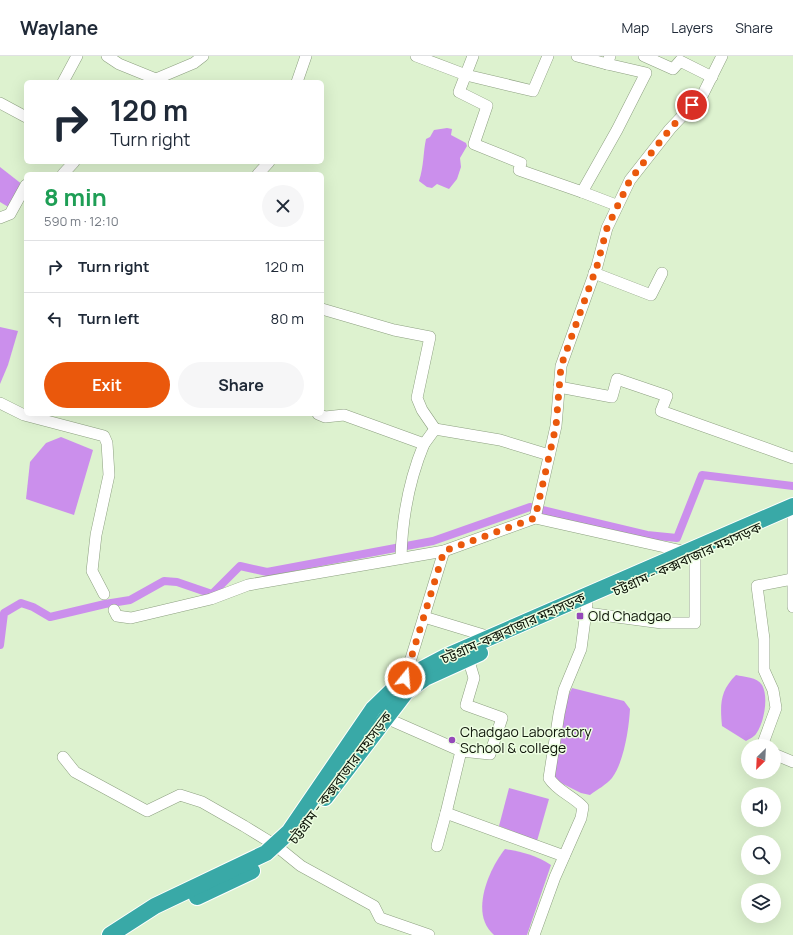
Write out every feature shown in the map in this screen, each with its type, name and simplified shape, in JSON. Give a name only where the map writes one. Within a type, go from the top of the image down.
[{"type":"highway","name":"চট্টগ্রাম-কক্সবাজার মহাসড়ক","points":[[110,935],[155,906],[279,848],[373,709],[405,678],[447,656],[692,554],[793,506]]},
{"type":"highway","name":"চট্টগ্রাম - কক্সবাজার মহাসড়ক","points":[[126,935],[162,913],[226,884],[274,859],[279,848],[289,846],[406,692],[425,678],[468,658],[587,609],[692,554],[793,512]]},
{"type":"street","points":[[64,80],[77,56]]},
{"type":"street","points":[[107,56],[119,64],[156,79],[194,63],[203,56]]},
{"type":"street","points":[[298,80],[306,56]]},
{"type":"street","points":[[416,56],[466,75],[533,91],[548,56]]},
{"type":"street","points":[[473,56],[459,92],[487,106],[474,144],[521,163],[519,170],[616,205]]},
{"type":"street","points":[[577,56],[608,60],[646,73],[617,130],[582,192]]},
{"type":"street","points":[[644,56],[674,69],[681,58],[712,77]]},
{"type":"street","points":[[535,518],[537,502],[556,426],[561,366],[616,205],[630,180],[670,129],[703,94],[722,56]]},
{"type":"street","points":[[0,103],[24,116]]},
{"type":"street","points":[[65,172],[72,164]]},
{"type":"street","points":[[260,172],[267,164]]},
{"type":"street","points":[[0,218],[10,214],[24,189]]},
{"type":"street","points":[[594,273],[651,295],[662,273]]},
{"type":"street","points":[[324,310],[394,330],[430,337],[417,398],[422,410],[435,429],[500,440],[549,455]]},
{"type":"street","points":[[559,387],[612,397],[617,379],[667,396],[661,411],[793,458]]},
{"type":"street","points":[[0,403],[24,415]]},
{"type":"street","points":[[323,416],[344,415],[424,444]]},
{"type":"street","points":[[28,416],[104,436],[107,443],[109,476],[96,535],[92,571],[104,594]]},
{"type":"street","points":[[401,558],[403,522],[414,469],[424,444],[435,429]]},
{"type":"street","points":[[793,516],[793,607]]},
{"type":"street","points":[[114,610],[117,616],[131,618],[211,599],[248,585],[444,551],[535,518],[692,554],[695,623],[662,623],[587,609],[581,649],[564,690],[548,778],[553,785],[576,799],[583,807],[581,818],[564,856],[534,935]]},
{"type":"street","points":[[405,678],[444,551]]},
{"type":"street","points":[[765,739],[776,708],[773,690],[764,670],[764,639],[757,586],[792,579]]},
{"type":"street","points":[[424,617],[490,637]]},
{"type":"street","points":[[386,718],[461,751],[490,754],[502,718],[466,705],[474,678],[468,658]]},
{"type":"street","points":[[437,846],[461,751]]},
{"type":"street","points":[[63,757],[75,772],[146,811],[180,795],[189,796],[244,826],[279,848],[301,866],[374,906],[380,918],[429,935]]},
{"type":"street","points":[[781,757],[793,762]]},
{"type":"street","points":[[446,813],[564,856]]},
{"type":"shaded area","points":[[447,128],[452,129],[451,135],[466,143],[467,146],[460,158],[461,167],[457,179],[449,189],[437,184],[432,188],[427,187],[419,181],[426,139],[430,137],[434,130]]},
{"type":"shaded area","points":[[0,167],[23,185],[10,208],[0,202]]},
{"type":"shaded area","points":[[0,327],[18,331],[8,365],[0,384]]},
{"type":"shaded area","points":[[61,437],[93,450],[74,515],[26,499],[30,462],[46,443]]},
{"type":"shaded area","points":[[736,675],[754,679],[760,682],[764,690],[765,710],[763,717],[759,729],[755,735],[750,739],[743,739],[722,726],[722,698]]},
{"type":"shaded area","points":[[572,688],[624,701],[630,709],[625,745],[620,763],[612,778],[605,785],[590,795],[581,793],[555,780],[553,774],[568,696]]},
{"type":"shaded area","points":[[509,788],[549,799],[537,841],[499,826]]},
{"type":"shaded area","points":[[505,849],[529,854],[551,865],[527,935],[494,935],[487,926],[483,916],[482,904],[488,879]]},
{"type":"waterway","points":[[0,645],[4,613],[21,603],[33,607],[50,617],[105,604],[130,600],[164,581],[177,582],[212,594],[240,566],[267,572],[433,541],[530,507],[647,535],[677,538],[702,475],[793,486]]},
{"type":"place","name":"Old Chadgao","points":[[580,616]]},
{"type":"place","name":"Chadgao Laboratory School & college","points":[[452,740]]},
{"type":"route","points":[[405,678],[444,551],[535,518],[537,502],[556,426],[561,366],[597,266],[607,228],[616,205],[630,180],[670,129],[692,105]]}]
